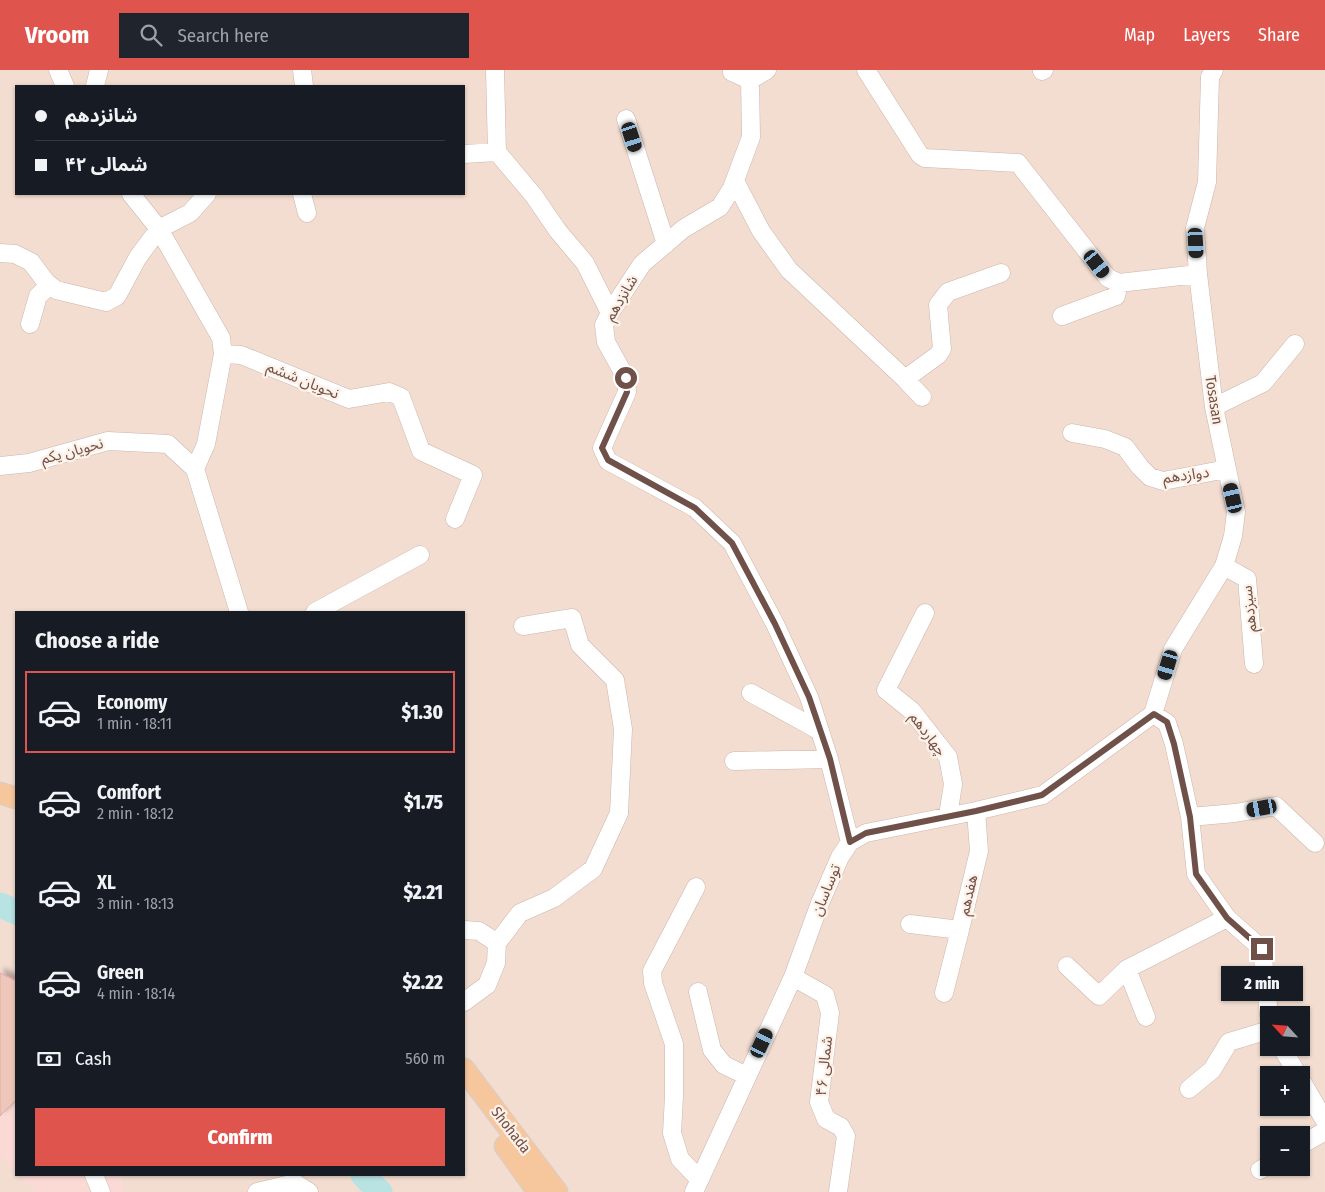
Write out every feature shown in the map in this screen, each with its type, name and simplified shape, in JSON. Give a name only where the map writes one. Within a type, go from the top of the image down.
[{"type":"main road","points":[[0,793],[15,798]]},
{"type":"main road","name":"Shohada","points":[[465,1070],[557,1192]]},
{"type":"main road","name":"Shohada","points":[[465,1094],[538,1192]]},
{"type":"street","points":[[58,70],[65,85]]},
{"type":"street","points":[[95,85],[99,70]]},
{"type":"street","points":[[302,70],[304,85]]},
{"type":"street","points":[[495,70],[497,152],[534,196],[558,231],[586,263],[610,313]]},
{"type":"street","points":[[730,71],[750,80],[767,70]]},
{"type":"street","points":[[866,70],[920,155],[925,158],[1018,163],[1108,278],[1119,283],[1198,274]]},
{"type":"street","name":"Tosasan","points":[[1154,714],[1173,649],[1224,566],[1233,536],[1236,512],[1214,407],[1198,274],[1195,228],[1207,182],[1211,72]]},
{"type":"street","name":"شانزدهم","points":[[750,80],[751,137],[732,188],[720,207],[682,229],[642,264],[604,325],[606,342],[626,378],[627,392],[602,448],[608,460],[695,508],[732,543],[779,632],[809,697],[830,759],[850,842]]},
{"type":"street","points":[[626,119],[666,244]]},
{"type":"street","points":[[465,154],[497,152]]},
{"type":"street","points":[[735,181],[761,231],[789,270],[922,397]]},
{"type":"street","points":[[132,195],[159,229],[221,338],[223,354],[206,444],[194,469],[239,611]]},
{"type":"street","points":[[0,253],[15,254],[31,262],[56,290],[106,302],[117,296],[138,257],[159,229],[190,213],[206,195]]},
{"type":"street","points":[[302,195],[307,213]]},
{"type":"street","points":[[905,379],[938,356],[942,349],[938,305],[942,298],[948,292],[1001,272]]},
{"type":"street","points":[[1062,316],[1116,296],[1119,283]]},
{"type":"street","points":[[30,324],[38,296],[50,285]]},
{"type":"street","points":[[1214,407],[1263,383],[1295,344]]},
{"type":"street","name":"نحویان ششم","points":[[223,354],[241,355],[349,399],[389,392],[401,397],[421,451],[473,475],[455,519]]},
{"type":"street","name":"دوازدهم","points":[[1072,433],[1104,439],[1125,447],[1150,477],[1163,481],[1227,469]]},
{"type":"street","name":"نحویان یکم","points":[[0,466],[29,463],[108,441],[168,444],[194,469]]},
{"type":"street","points":[[317,611],[420,555]]},
{"type":"street","name":"سیزدهم","points":[[1224,566],[1247,579],[1254,664]]},
{"type":"street","name":"چهاردهم","points":[[925,613],[886,690],[912,711],[948,757],[953,784],[948,816]]},
{"type":"street","points":[[465,1001],[487,985],[496,963],[497,943],[520,913],[554,898],[593,869],[619,813],[623,729],[615,680],[580,645],[572,618],[522,626]]},
{"type":"street","points":[[750,693],[820,731]]},
{"type":"street","points":[[850,842],[866,833],[976,811],[1042,795],[1154,714],[1167,722],[1174,744],[1190,817],[1196,874],[1227,918],[1262,949],[1269,1006]]},
{"type":"street","points":[[734,761],[830,759]]},
{"type":"street","points":[[1190,817],[1235,813],[1276,806],[1315,843]]},
{"type":"street","name":"هفدهم","points":[[910,924],[960,930],[979,851],[976,811]]},
{"type":"street","name":"توساسان","points":[[696,1185],[793,977],[820,903],[840,857],[850,842]]},
{"type":"street","points":[[696,887],[652,971],[654,984],[674,1044],[672,1133],[680,1158],[696,1185]]},
{"type":"street","points":[[1067,966],[1099,996],[1127,968],[1227,918]]},
{"type":"street","points":[[465,930],[478,931],[497,943]]},
{"type":"street","points":[[944,993],[960,930]]},
{"type":"street","points":[[1127,968],[1146,1016]]},
{"type":"street","name":"شمالی ۴۶","points":[[793,977],[825,995],[830,1013],[819,1102],[826,1119],[841,1127],[846,1136],[838,1192]]},
{"type":"street","points":[[698,992],[712,1050],[724,1066],[747,1076]]},
{"type":"street","points":[[1189,1089],[1212,1070],[1229,1042],[1260,1033]]},
{"type":"street","points":[[1310,1095],[1325,1121]]},
{"type":"street","points":[[1310,1140],[1325,1131]]},
{"type":"street","points":[[94,1176],[101,1192]]},
{"type":"street","points":[[257,1192],[295,1183],[309,1192]]},
{"type":"shaded area","points":[[0,70],[1325,70],[1325,1192],[0,1192]]},
{"type":"shaded area","points":[[0,969],[15,976],[15,1171],[0,1155]]},
{"type":"shaded area","points":[[20,1176],[121,1176],[124,1192],[35,1192]]},
{"type":"building","points":[[0,973],[15,980],[15,1101],[0,1116]]},
{"type":"waterway","points":[[0,905],[15,912]]},
{"type":"waterway","points":[[364,1176],[380,1192]]},
{"type":"route","points":[[626,378],[627,392],[602,448],[608,460],[695,508],[732,543],[775,624],[809,697],[830,759],[850,842],[866,833],[976,811],[1042,795],[1154,714],[1167,722],[1174,744],[1190,817],[1196,874],[1227,918],[1262,949]]}]
